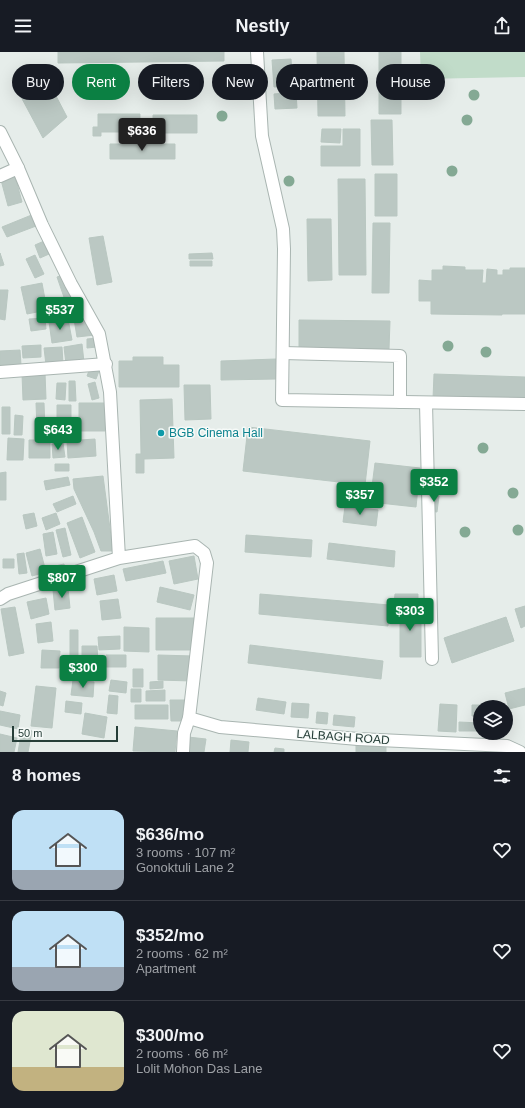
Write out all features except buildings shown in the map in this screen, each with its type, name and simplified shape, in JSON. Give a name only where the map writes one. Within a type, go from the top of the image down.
[{"type":"street","points":[[257,52],[262,136],[282,229],[284,249],[282,400],[525,404]]},
{"type":"street","points":[[0,132],[18,168],[42,225],[71,284],[99,334],[106,364],[110,392],[119,558]]},
{"type":"street","points":[[0,176],[18,168]]},
{"type":"street","points":[[283,353],[400,356],[400,402]]},
{"type":"street","points":[[0,372],[106,364]]},
{"type":"street","points":[[426,403],[432,660]]},
{"type":"street","points":[[0,599],[8,594],[119,558],[195,546],[204,553],[207,563],[189,718],[184,733],[183,752]]},
{"type":"street","name":"LALBAGH ROAD","points":[[189,718],[220,727],[358,740],[507,746],[520,752]]},
{"type":"green space","points":[[420,52],[525,52],[525,77],[445,79],[445,64],[420,64]]},
{"type":"place","name":"BGB Cinema Hall","points":[[161,433]]}]
